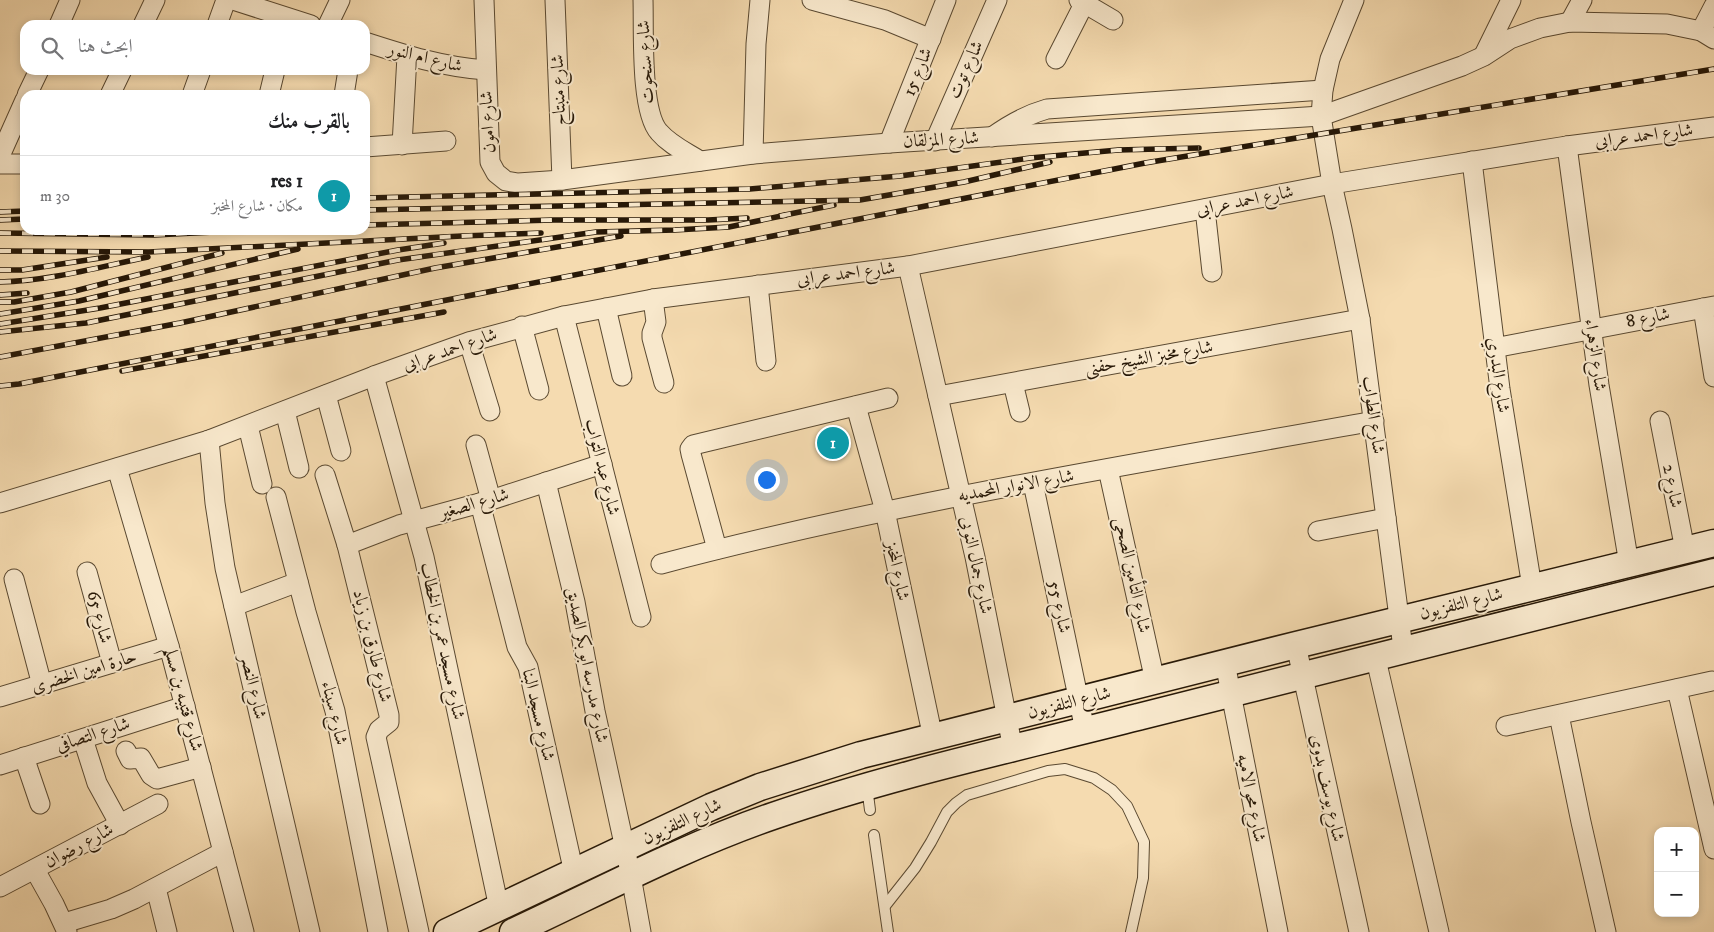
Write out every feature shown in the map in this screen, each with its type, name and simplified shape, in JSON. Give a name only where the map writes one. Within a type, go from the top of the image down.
[{"type":"main road","name":"شارع التلفزيون","points":[[447,932],[585,868],[695,814],[760,787],[861,756],[1400,619],[1714,543]]},
{"type":"main road","name":"شارع التلفزيون","points":[[513,932],[544,925],[602,890],[761,820],[869,798],[1013,749],[1403,648],[1714,572]]},
{"type":"main road","points":[[861,756],[869,798]]},
{"type":"main road","points":[[585,868],[602,890]]},
{"type":"street","points":[[61,20],[70,0]]},
{"type":"street","points":[[145,20],[155,0]]},
{"type":"street","points":[[219,20],[226,0]]},
{"type":"street","points":[[233,0],[258,4],[284,20]]},
{"type":"street","points":[[330,20],[340,0]]},
{"type":"street","name":"شارع امون","points":[[484,0],[488,149],[490,162],[496,173],[506,181],[518,183],[562,180]]},
{"type":"street","name":"شارع منبتاح","points":[[555,0],[562,180]]},
{"type":"street","name":"شارع سنحوت","points":[[643,0],[649,113],[658,131],[674,145],[700,161]]},
{"type":"street","points":[[753,154],[756,44],[760,0]]},
{"type":"street","points":[[812,0],[885,20],[930,39]]},
{"type":"street","name":"شارع 15","points":[[889,143],[946,0]]},
{"type":"street","name":"شارع توت","points":[[935,141],[997,0]]},
{"type":"street","name":"شارع الطواب","points":[[1354,0],[1330,59],[1323,90],[1321,116],[1332,184],[1360,319],[1403,648]]},
{"type":"street","points":[[1484,56],[1511,0]]},
{"type":"street","points":[[1570,22],[1582,0]]},
{"type":"street","points":[[1056,59],[1083,1],[1113,20]]},
{"type":"street","points":[[1707,35],[1714,6]]},
{"type":"street","name":"شارع المزلقان","points":[[562,180],[753,154],[889,143],[1321,116],[1462,66],[1484,56],[1518,36],[1540,28],[1570,22],[1667,24],[1707,35]]},
{"type":"street","name":"شارع ام النور","points":[[370,44],[407,56],[447,66],[486,70]]},
{"type":"street","points":[[402,144],[407,56]]},
{"type":"street","points":[[29,90],[36,75]]},
{"type":"street","points":[[112,90],[120,75]]},
{"type":"street","points":[[194,90],[199,75]]},
{"type":"street","points":[[270,90],[274,75]]},
{"type":"street","points":[[345,90],[347,75]]},
{"type":"street","points":[[991,137],[1027,115],[1047,109],[1323,90]]},
{"type":"street","points":[[0,156],[20,111]]},
{"type":"street","name":"شارع احمد عرابى","points":[[0,503],[209,440],[374,376],[469,342],[564,316],[653,299],[908,266],[1332,184],[1567,146],[1714,127]]},
{"type":"street","points":[[370,147],[446,141]]},
{"type":"street","name":"شارع الزهراء","points":[[1567,146],[1607,440],[1629,564]]},
{"type":"street","name":"شارع البدري","points":[[1472,161],[1502,405],[1532,587]]},
{"type":"street","points":[[0,164],[20,164]]},
{"type":"street","points":[[1205,209],[1212,272]]},
{"type":"street","name":"شارع جمال النوبى","points":[[908,266],[961,496],[1013,749]]},
{"type":"street","points":[[758,285],[766,361]]},
{"type":"street","points":[[653,299],[656,322],[652,338],[664,383]]},
{"type":"street","points":[[1709,307],[1714,377]]},
{"type":"street","name":"شارع 8","points":[[1494,348],[1709,307]]},
{"type":"street","points":[[606,308],[622,376]]},
{"type":"street","name":"شارع عبد التواب","points":[[564,316],[641,617]]},
{"type":"street","name":"شارع مخبز الشيخ حفنى","points":[[938,396],[1360,319]]},
{"type":"street","points":[[522,326],[539,390]]},
{"type":"street","points":[[469,342],[490,411]]},
{"type":"street","name":"شارع مسجد عمر بن الخطاب","points":[[374,376],[431,589],[499,908]]},
{"type":"street","points":[[1013,383],[1020,412]]},
{"type":"street","points":[[326,395],[341,451]]},
{"type":"street","points":[[717,549],[691,454],[690,449],[693,445],[888,398]]},
{"type":"street","name":"شارع المخبز","points":[[856,406],[884,511],[933,738]]},
{"type":"street","points":[[285,411],[299,468]]},
{"type":"street","name":"شارع الانوار المحمديه","points":[[661,564],[717,549],[884,511],[1374,421]]},
{"type":"street","name":"شارع 2","points":[[1660,421],[1685,550]]},
{"type":"street","points":[[248,426],[262,484]]},
{"type":"street","name":"شارع النصر","points":[[209,440],[225,568],[310,932]]},
{"type":"street","name":"شارع مسجد البنا","points":[[476,445],[485,501],[517,648],[528,667],[585,868]]},
{"type":"street","name":"شارع الصغير","points":[[347,545],[414,521],[602,464]]},
{"type":"street","name":"شارع قتيبه بن مسلم","points":[[117,468],[169,646],[244,932]]},
{"type":"street","name":"شارع التأمين الصحى","points":[[1108,469],[1155,681]]},
{"type":"street","name":"شارع طارق بن زياد","points":[[324,475],[347,545],[389,715],[389,722],[379,730],[376,737],[419,932]]},
{"type":"street","name":"شارع مدرسه ابو بكر الصديق","points":[[546,482],[576,602],[595,711],[631,876],[641,932]]},
{"type":"street","name":"شارع 55","points":[[1033,483],[1085,730]]},
{"type":"street","name":"شارع سيناء","points":[[276,497],[335,711],[378,932]]},
{"type":"street","points":[[1318,531],[1386,518]]},
{"type":"street","name":"شارع 65","points":[[87,572],[112,663]]},
{"type":"street","points":[[14,579],[42,685]]},
{"type":"street","points":[[234,606],[298,582]]},
{"type":"street","name":"شارع يوسف بدوى","points":[[1296,645],[1359,932]]},
{"type":"street","name":"حارة امين الخضرى","points":[[0,698],[169,646]]},
{"type":"street","points":[[1375,656],[1439,932]]},
{"type":"street","name":"شارع محو الاميه","points":[[1225,664],[1278,932]]},
{"type":"street","points":[[1506,726],[1712,681]]},
{"type":"street","points":[[1677,689],[1714,849]]},
{"type":"street","name":"شارع التصافي","points":[[0,765],[185,706]]},
{"type":"street","points":[[1559,715],[1606,932]]},
{"type":"street","points":[[83,739],[98,783],[120,825]]},
{"type":"street","points":[[126,751],[130,759],[141,758],[151,775],[157,779],[201,767]]},
{"type":"street","points":[[24,757],[40,804]]},
{"type":"street","name":"شارع رضوان","points":[[0,887],[158,804]]},
{"type":"street","points":[[34,870],[54,904],[65,928],[156,888],[223,852]]},
{"type":"street","points":[[156,888],[167,932]]},
{"type":"lane","points":[[885,906],[915,868],[947,812],[956,803],[967,795],[1048,771],[1065,769],[1094,778],[1112,790],[1127,806],[1144,842],[1143,878],[1131,932]]},
{"type":"lane","points":[[874,835],[889,931]]},
{"type":"railway","points":[[0,386],[19,384],[1145,163],[1714,69]]},
{"type":"railway","points":[[370,198],[750,189],[900,176],[1030,158],[1118,150],[1199,148]]},
{"type":"railway","points":[[370,210],[860,200],[964,182],[1050,162]]},
{"type":"railway","points":[[780,216],[834,205]]},
{"type":"railway","points":[[0,212],[20,211]]},
{"type":"railway","points":[[0,332],[86,323],[398,260],[596,232],[729,227],[786,215]]},
{"type":"railway","points":[[370,225],[553,220],[708,220],[747,218]]},
{"type":"railway","points":[[0,220],[20,219]]},
{"type":"railway","points":[[0,233],[20,233]]},
{"type":"railway","points":[[0,251],[149,252],[541,233]]},
{"type":"railway","points":[[0,357],[180,323],[435,268],[621,236]]},
{"type":"railway","points":[[0,324],[100,308],[398,250],[444,243]]},
{"type":"railway","points":[[0,314],[79,301],[298,249]]},
{"type":"railway","points":[[0,302],[14,302],[71,292],[222,253]]},
{"type":"railway","points":[[0,270],[22,270],[107,257]]},
{"type":"railway","points":[[0,282],[56,276],[148,257]]},
{"type":"railway","points":[[0,295],[27,293]]},
{"type":"railway","points":[[122,371],[444,312]]},
{"type":"place","name":"res 1","points":[[833,443]]}]
